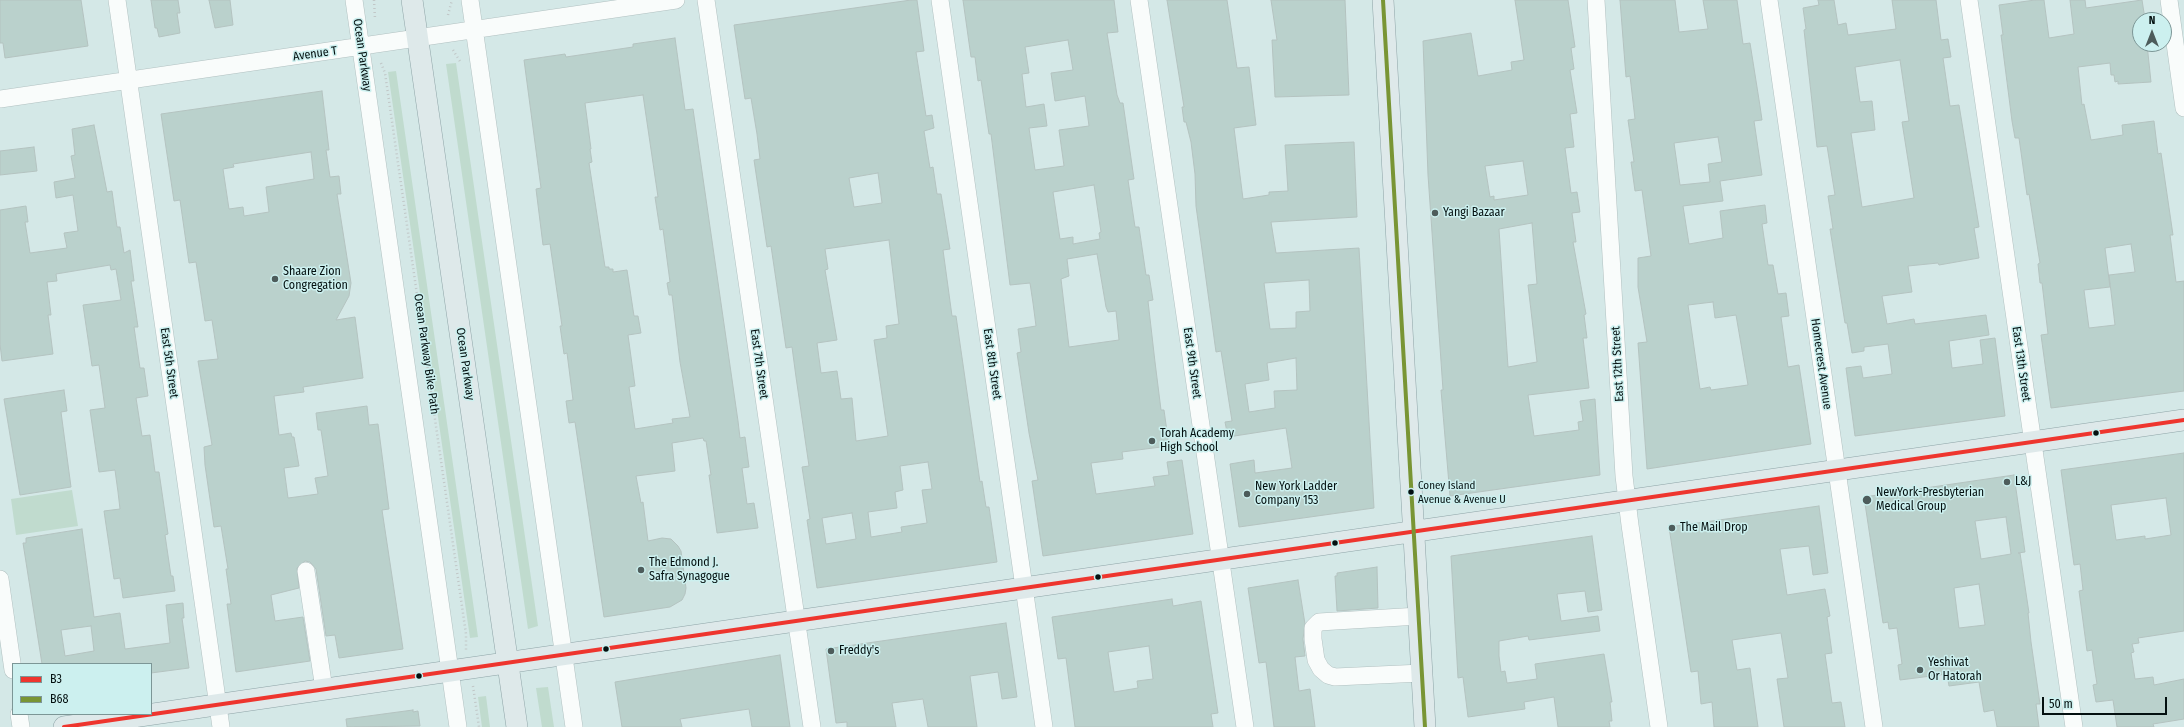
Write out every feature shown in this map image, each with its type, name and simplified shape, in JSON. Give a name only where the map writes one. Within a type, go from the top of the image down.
[{"type":"main road","name":"Ocean Parkway","points":[[412,0],[517,727]]},
{"type":"main road","points":[[1383,0],[1425,727]]},
{"type":"main road","points":[[152,714],[2184,420]]},
{"type":"main road","points":[[64,727],[148,715]]},
{"type":"street","name":"East 5th Street","points":[[117,0],[221,727]]},
{"type":"street","name":"Ocean Parkway","points":[[354,0],[458,727]]},
{"type":"street","points":[[470,0],[574,727]]},
{"type":"street","name":"Avenue T","points":[[0,99],[676,0]]},
{"type":"street","name":"East 7th Street","points":[[706,0],[812,727]]},
{"type":"street","name":"East 8th Street","points":[[940,0],[1044,727]]},
{"type":"street","name":"East 9th Street","points":[[1139,0],[1245,727]]},
{"type":"street","name":"East 12th Street","points":[[1596,0],[1627,501],[1659,727]]},
{"type":"street","name":"Homecrest Avenue","points":[[1769,0],[1874,727]]},
{"type":"street","name":"East 13th Street","points":[[1969,0],[2074,727]]},
{"type":"street","points":[[2169,0],[2184,108]]},
{"type":"street","points":[[306,571],[324,689]]},
{"type":"street","points":[[0,579],[12,663]]},
{"type":"street","points":[[1419,616],[1319,622],[1313,628],[1313,639],[1316,660],[1321,669],[1328,675],[1335,677],[1422,673]]},
{"type":"street","points":[[19,715],[21,727]]},
{"type":"path","points":[[374,0],[374,25]]},
{"type":"path","points":[[448,15],[452,0]]},
{"type":"path","name":"Ocean Parkway Bike Path","points":[[380,60],[386,80],[465,626],[466,650]]},
{"type":"path","points":[[472,684],[479,727]]},
{"type":"green space","points":[[456,63],[538,626],[528,629],[446,64]]},
{"type":"green space","points":[[396,71],[478,637],[470,638],[388,72]]},
{"type":"green space","points":[[72,490],[78,526],[16,535],[11,499]]},
{"type":"green space","points":[[548,687],[554,727],[542,727],[536,688]]},
{"type":"green space","points":[[486,696],[490,727],[482,727],[478,697]]},
{"type":"building","points":[[0,0],[81,0],[88,46],[5,58],[3,43],[0,43]]},
{"type":"building","points":[[151,0],[178,0],[180,13],[177,13],[180,33],[159,37],[157,28],[155,28]]},
{"type":"building","points":[[209,0],[230,0],[233,25],[215,28]]},
{"type":"building","points":[[917,0],[924,51],[916,52],[926,116],[932,115],[934,128],[924,131],[930,168],[933,167],[937,194],[941,194],[950,249],[943,250],[952,316],[956,316],[980,482],[982,481],[986,507],[989,507],[997,562],[817,588],[807,520],[810,519],[802,467],[809,466],[792,347],[786,348],[771,246],[767,247],[754,160],[760,159],[757,134],[751,98],[745,99],[734,25]],"holes":[[[878,173],[882,203],[854,207],[849,178]],[[889,240],[899,324],[886,326],[887,338],[874,340],[888,436],[856,441],[852,398],[841,399],[837,371],[821,373],[817,343],[837,340],[825,270],[828,269],[825,249]],[[928,462],[932,489],[922,490],[927,523],[901,527],[902,532],[871,537],[868,512],[897,508],[895,492],[903,490],[900,466]],[[852,513],[856,539],[826,544],[822,518]]]},
{"type":"building","points":[[963,0],[1114,0],[1118,32],[1107,33],[1117,95],[1120,103],[1123,103],[1134,179],[1128,180],[1135,227],[1139,227],[1146,275],[1149,275],[1153,300],[1148,301],[1161,410],[1164,410],[1169,446],[1122,452],[1123,459],[1091,463],[1096,494],[1155,486],[1153,477],[1169,475],[1167,462],[1182,460],[1193,534],[1043,556],[1032,481],[1038,480],[1029,433],[1017,353],[1021,352],[1018,329],[1036,326],[1033,303],[1030,283],[1010,285],[991,134],[989,134],[981,80],[978,81],[975,57],[971,57]],"holes":[[[1068,40],[1073,70],[1051,73],[1055,101],[1085,96],[1089,126],[1059,130],[1064,166],[1035,170],[1029,128],[1047,126],[1044,104],[1026,107],[1022,74],[1029,73],[1025,47]],[[1094,185],[1101,232],[1099,233],[1100,239],[1073,244],[1073,237],[1060,239],[1053,192]],[[1097,254],[1106,307],[1108,312],[1116,311],[1119,340],[1069,347],[1061,279],[1069,276],[1067,259]]]},
{"type":"building","points":[[1167,0],[1227,0],[1237,68],[1249,67],[1256,125],[1234,128],[1243,199],[1269,195],[1269,192],[1288,191],[1285,145],[1354,142],[1357,217],[1271,222],[1276,253],[1359,248],[1374,508],[1239,527],[1230,464],[1254,460],[1255,473],[1292,468],[1286,428],[1228,437],[1225,422],[1232,421],[1221,351],[1216,352],[1196,206],[1195,174],[1191,142],[1186,122],[1184,122],[1182,107],[1184,107]],"holes":[[[1309,280],[1310,311],[1296,312],[1296,328],[1270,329],[1264,283]],[[1296,358],[1297,390],[1274,391],[1275,408],[1249,412],[1245,384],[1269,380],[1267,363]]]},
{"type":"building","points":[[1271,0],[1345,0],[1349,95],[1275,97],[1272,40],[1277,40]]},
{"type":"building","points":[[1515,0],[1568,0],[1575,47],[1571,48],[1574,69],[1570,70],[1577,113],[1570,114],[1574,147],[1565,148],[1571,193],[1577,192],[1580,212],[1572,213],[1576,242],[1573,242],[1586,314],[1584,315],[1587,338],[1583,338],[1589,388],[1528,395],[1534,436],[1579,430],[1578,422],[1583,421],[1580,401],[1595,399],[1600,475],[1450,496],[1441,390],[1443,390],[1428,175],[1423,41],[1471,33],[1478,76],[1512,70],[1511,62],[1524,60]],"holes":[[[1523,161],[1528,195],[1494,200],[1494,196],[1490,197],[1485,166]],[[1532,223],[1537,284],[1528,285],[1537,362],[1508,367],[1499,229]]]},
{"type":"building","points":[[1620,0],[1675,0],[1679,32],[1708,29],[1703,0],[1737,0],[1743,44],[1750,43],[1762,120],[1754,121],[1762,175],[1720,181],[1723,201],[1683,206],[1689,244],[1723,238],[1720,211],[1765,205],[1767,223],[1762,224],[1768,265],[1773,265],[1778,294],[1786,293],[1789,316],[1781,317],[1788,367],[1799,365],[1811,444],[1647,469],[1638,343],[1647,342],[1638,287],[1638,258],[1651,256],[1642,190],[1635,191],[1631,162],[1634,162],[1628,120],[1635,119],[1630,76],[1626,77]],"holes":[[[1718,137],[1722,162],[1708,164],[1710,182],[1680,185],[1674,143]],[[1713,302],[1715,318],[1736,315],[1748,385],[1711,390],[1710,387],[1700,389],[1688,305]]]},
{"type":"building","points":[[1818,0],[1834,0],[1838,25],[1846,23],[1848,35],[1896,29],[1892,0],[1936,0],[1941,40],[1948,39],[1951,57],[1943,58],[1950,106],[1959,105],[1979,227],[1974,228],[1979,258],[1939,265],[1938,263],[1908,266],[1912,292],[1882,296],[1887,324],[1914,319],[1915,324],[1986,315],[1989,335],[1949,341],[1952,368],[1983,364],[1980,340],[1995,338],[2005,416],[1855,436],[1846,368],[1861,366],[1863,378],[1892,374],[1888,344],[1864,347],[1864,351],[1852,353],[1847,323],[1845,323],[1830,229],[1833,229],[1828,196],[1835,195],[1827,146],[1817,147],[1804,30],[1806,29],[1803,8],[1819,5]],"holes":[[[1900,60],[1909,121],[1902,122],[1914,198],[1862,207],[1851,133],[1875,130],[1872,101],[1860,102],[1855,67]]]},
{"type":"building","points":[[2044,0],[2049,38],[2074,34],[2070,0],[2085,0],[2086,8],[2142,0],[2144,12],[2132,12],[2132,52],[2148,52],[2151,82],[2118,84],[2118,81],[2115,82],[2114,75],[2111,75],[2110,63],[2078,67],[2082,105],[2084,104],[2091,140],[2123,135],[2122,125],[2154,121],[2158,154],[2161,153],[2173,235],[2170,235],[2176,282],[2184,281],[2184,391],[2051,408],[2041,335],[2048,334],[2042,283],[2040,283],[2038,264],[2040,263],[2029,194],[2027,195],[2019,138],[2015,138],[2012,121],[2001,35],[2003,35],[1999,5]],"holes":[[[2131,244],[2135,272],[2109,275],[2115,325],[2089,328],[2084,290],[2110,287],[2105,248]]]},
{"type":"building","points":[[675,38],[685,110],[693,109],[740,438],[745,437],[749,467],[742,468],[747,504],[754,503],[758,528],[717,533],[706,441],[704,441],[703,438],[672,443],[675,471],[636,476],[641,503],[643,502],[648,541],[662,538],[671,539],[678,546],[681,551],[686,588],[685,594],[682,600],[670,607],[604,617],[575,422],[569,423],[566,401],[573,400],[567,353],[564,354],[560,326],[562,326],[550,244],[543,245],[536,189],[541,188],[524,60],[565,54],[566,57],[633,47],[633,44]],"holes":[[[643,95],[658,197],[655,197],[660,230],[663,229],[670,282],[667,283],[669,295],[672,295],[680,362],[690,417],[672,419],[673,423],[635,429],[629,387],[635,386],[628,335],[641,333],[638,316],[634,316],[627,270],[613,272],[613,269],[605,267],[589,163],[592,162],[585,103]]]},
{"type":"building","points":[[322,91],[329,150],[326,150],[330,177],[339,176],[341,194],[337,194],[351,283],[349,296],[336,320],[355,317],[363,378],[303,387],[304,392],[274,396],[279,435],[291,433],[292,437],[294,437],[299,466],[284,468],[288,498],[318,494],[315,478],[328,476],[321,430],[318,430],[316,413],[367,406],[369,425],[378,424],[389,509],[382,510],[403,649],[339,658],[335,635],[326,636],[316,569],[310,562],[305,561],[297,568],[299,588],[271,595],[275,621],[303,617],[310,661],[236,672],[227,604],[231,604],[226,569],[228,569],[221,526],[214,527],[205,465],[204,447],[212,445],[198,361],[218,359],[212,320],[205,321],[196,262],[189,263],[180,200],[174,201],[161,114]],"holes":[[[311,152],[314,179],[266,187],[269,212],[244,216],[243,207],[229,209],[223,169],[234,167],[233,164]]]},
{"type":"building","points":[[94,125],[107,192],[112,191],[117,227],[120,227],[124,253],[130,250],[134,281],[131,281],[138,327],[134,327],[140,368],[144,368],[148,396],[136,398],[142,436],[150,435],[155,472],[159,472],[168,534],[165,535],[171,576],[173,576],[175,591],[123,598],[120,578],[114,579],[104,511],[120,509],[115,470],[99,472],[90,410],[105,408],[99,365],[92,366],[83,305],[121,300],[116,269],[111,270],[110,265],[56,274],[57,281],[47,282],[51,315],[48,315],[53,354],[2,361],[0,344],[0,210],[26,206],[28,222],[25,222],[30,253],[67,248],[64,233],[78,231],[73,195],[56,198],[54,182],[75,178],[71,156],[75,155],[72,129]]},
{"type":"building","points":[[34,147],[37,171],[0,175],[0,151]]},
{"type":"building","points":[[64,390],[67,411],[61,412],[71,487],[20,495],[4,399]]},
{"type":"building","points":[[2184,453],[2184,631],[2138,638],[2139,643],[2132,644],[2134,652],[2131,653],[2135,679],[2153,677],[2154,685],[2184,679],[2184,719],[2153,724],[2154,727],[2117,727],[2113,700],[2096,702],[2093,685],[2097,684],[2092,650],[2087,651],[2079,591],[2083,590],[2080,564],[2074,565],[2061,470]],"holes":[[[2166,498],[2171,535],[2145,539],[2145,536],[2116,540],[2111,505]]]},
{"type":"building","points":[[2014,475],[2025,552],[2018,553],[2020,553],[2029,613],[2031,642],[2040,704],[2036,704],[2039,727],[1997,727],[1994,710],[1984,712],[1979,682],[1949,686],[1947,674],[1900,680],[1898,665],[1902,664],[1897,628],[1889,629],[1888,622],[1883,623],[1864,497]],"holes":[[[2006,517],[2011,554],[1981,559],[1975,521]],[[1979,584],[1985,625],[1959,628],[1954,588]]]},
{"type":"building","points":[[1819,506],[1828,573],[1813,575],[1809,546],[1780,549],[1787,595],[1825,589],[1830,616],[1827,617],[1832,653],[1825,654],[1832,703],[1841,702],[1845,727],[1784,727],[1777,679],[1788,678],[1781,633],[1732,640],[1737,670],[1750,668],[1758,727],[1714,727],[1712,702],[1701,704],[1698,671],[1691,672],[1669,527]]},
{"type":"building","points":[[82,529],[94,617],[120,613],[125,649],[170,643],[166,605],[183,603],[184,618],[182,618],[189,668],[152,673],[152,663],[42,663],[23,543],[26,543],[26,538]],"holes":[[[91,626],[94,651],[65,656],[61,630]]]},
{"type":"building","points":[[1592,536],[1602,610],[1588,612],[1585,591],[1557,594],[1561,621],[1598,616],[1600,631],[1529,640],[1528,636],[1499,641],[1499,656],[1501,672],[1505,671],[1507,683],[1537,679],[1535,664],[1604,654],[1612,702],[1610,702],[1612,721],[1609,721],[1610,727],[1558,727],[1554,697],[1524,702],[1525,709],[1468,717],[1463,677],[1458,678],[1451,556]]},
{"type":"building","points":[[1377,567],[1378,608],[1337,611],[1335,576],[1337,576],[1337,573]]},
{"type":"building","points":[[1298,580],[1305,624],[1303,639],[1305,656],[1295,657],[1299,691],[1310,689],[1315,727],[1274,727],[1266,662],[1259,663],[1248,588]]},
{"type":"building","points":[[1172,599],[1173,606],[1201,601],[1218,713],[1211,714],[1213,727],[1075,727],[1066,658],[1058,659],[1052,617]],"holes":[[[1149,646],[1153,679],[1137,681],[1138,688],[1114,692],[1108,652]]]},
{"type":"building","points":[[1006,623],[1017,697],[1002,699],[998,672],[970,676],[977,727],[928,727],[923,699],[892,703],[896,727],[847,727],[847,722],[836,723],[826,649]]},
{"type":"building","points":[[780,655],[790,727],[752,727],[749,709],[680,719],[682,727],[622,727],[615,682]]},
{"type":"building","points":[[413,710],[413,712],[418,711],[420,726],[347,727],[346,719]]},
{"type":"transit line","name":"B68","points":[[1383,0],[1425,727]]},
{"type":"transit line","name":"B3","points":[[152,714],[2184,420]]},
{"type":"transit line","name":"B3","points":[[64,727],[147,715]]},
{"type":"place","name":"Yangi Bazaar","points":[[1435,213]]},
{"type":"place","name":"Shaare Zion Congregation","points":[[275,279]]},
{"type":"place","name":"Torah Academy High School","points":[[1152,441]]},
{"type":"place","name":"L&J","points":[[2007,482]]},
{"type":"place","name":"Coney Island Avenue & Avenue U","points":[[1411,492]]},
{"type":"place","name":"New York Ladder Company 153","points":[[1247,494]]},
{"type":"place","name":"NewYork-Presbyterian Medical Group","points":[[1867,500]]},
{"type":"place","name":"The Mail Drop","points":[[1672,528]]},
{"type":"place","name":"The Edmond J. Safra Synagogue","points":[[641,570]]},
{"type":"place","name":"Freddy's","points":[[831,651]]},
{"type":"place","name":"Yeshivat Or Hatorah","points":[[1920,670]]}]
